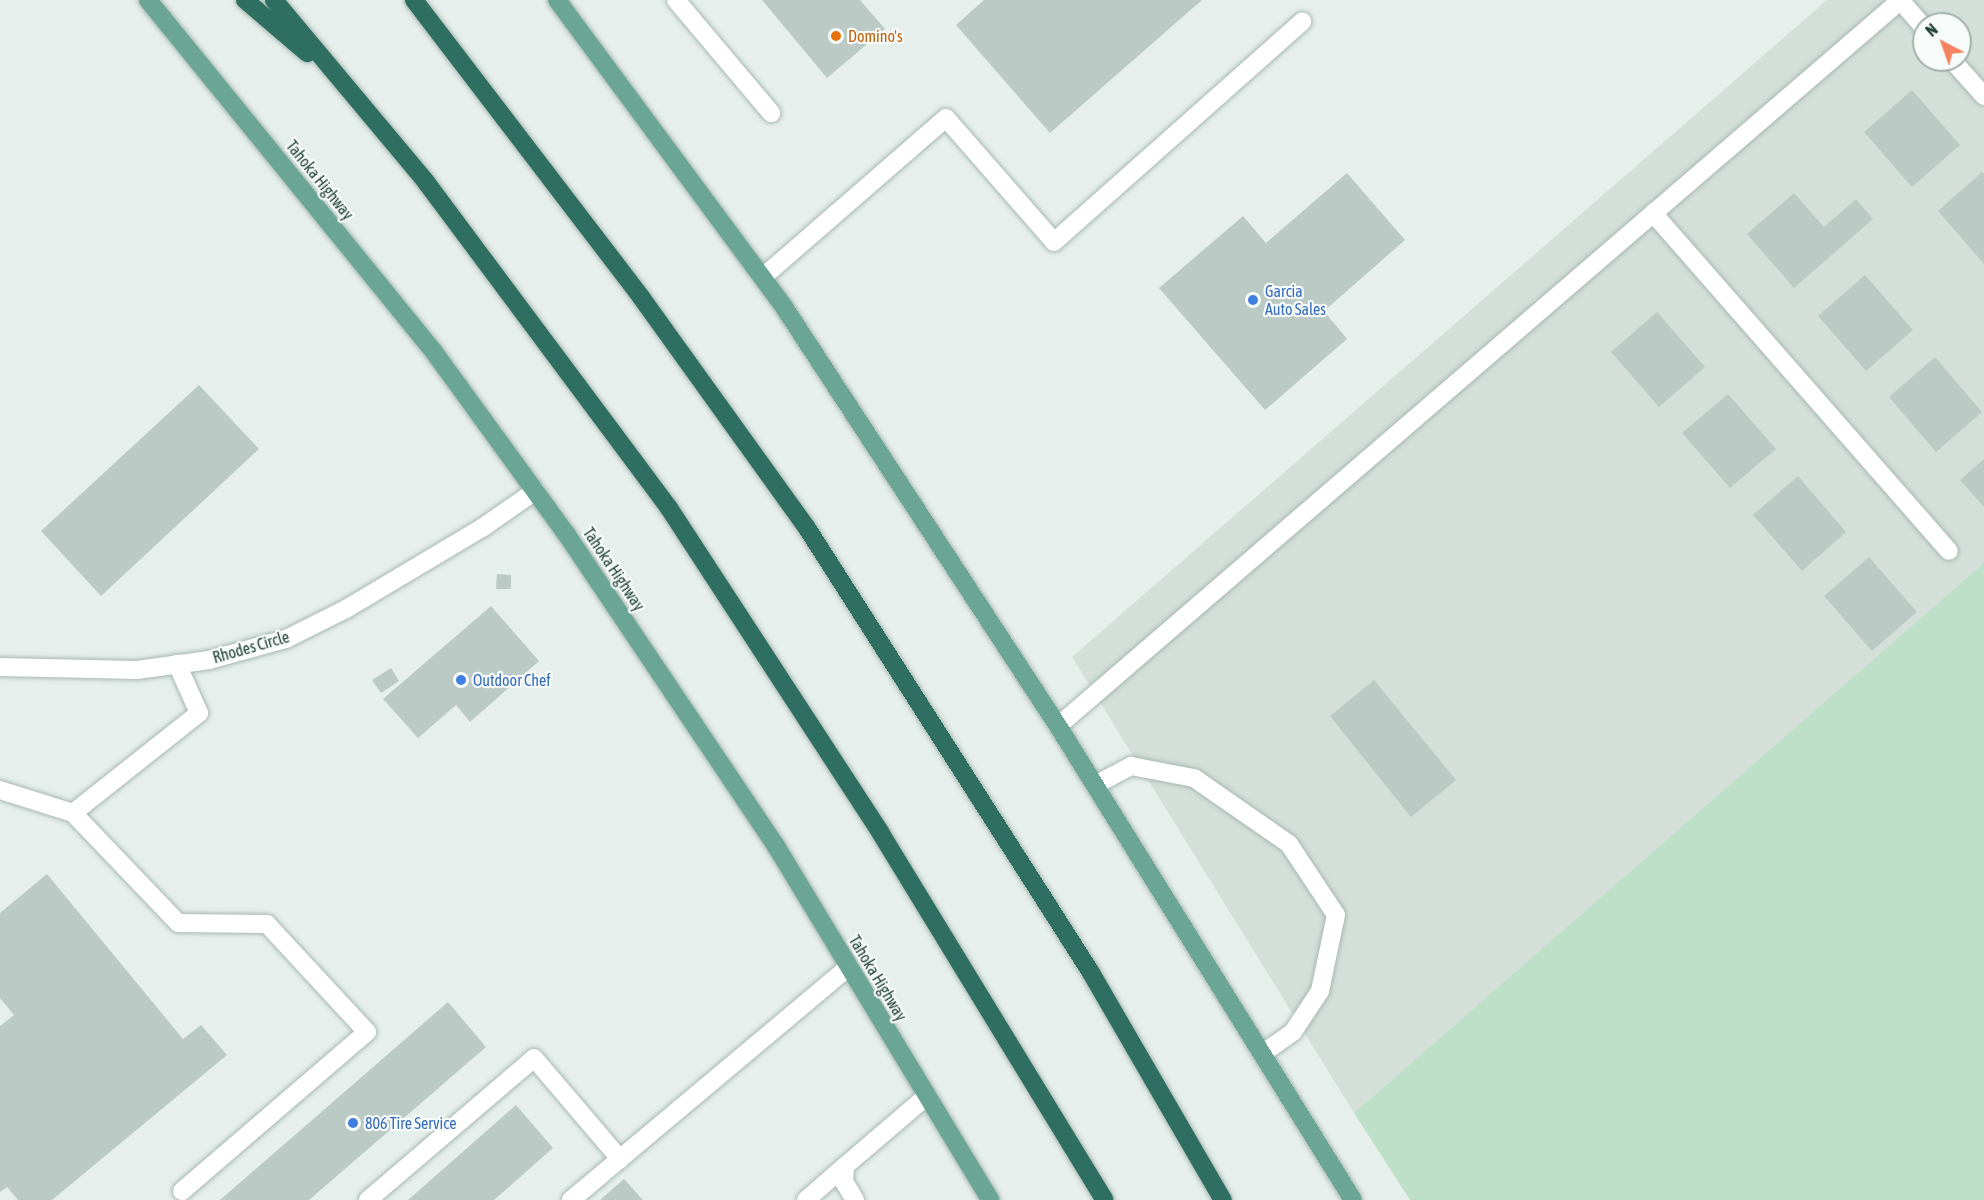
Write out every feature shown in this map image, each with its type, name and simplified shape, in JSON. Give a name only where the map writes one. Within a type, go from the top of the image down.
[{"type":"highway","points":[[245,0],[344,84]]},
{"type":"highway","points":[[274,0],[426,182],[669,508],[892,852],[1105,1200]]},
{"type":"highway","points":[[415,1],[641,297],[807,528],[1089,971],[1223,1200]]},
{"type":"main road","name":"Tahoka Highway","points":[[148,0],[434,352],[535,491],[776,846],[990,1200]]},
{"type":"main road","points":[[557,0],[763,277],[1058,726],[1353,1200]]},
{"type":"street","points":[[676,0],[771,113]]},
{"type":"street","points":[[1058,726],[1901,0],[1912,13]]},
{"type":"street","points":[[763,277],[946,118],[1054,242],[1302,22]]},
{"type":"street","points":[[1963,72],[1984,96]]},
{"type":"street","points":[[1653,213],[1949,551]]},
{"type":"street","name":"Rhodes Circle","points":[[0,667],[82,672],[177,664],[286,639],[346,609],[472,534],[535,491]]},
{"type":"street","points":[[73,813],[199,713],[177,664]]},
{"type":"street","points":[[1095,785],[1131,766],[1194,778],[1289,844],[1336,915],[1320,991],[1293,1032],[1262,1054]]},
{"type":"street","points":[[0,790],[73,813],[178,923],[267,924],[367,1032],[182,1191]]},
{"type":"street","points":[[570,1200],[849,967]]},
{"type":"street","points":[[368,1200],[534,1058],[620,1158]]},
{"type":"street","points":[[806,1200],[927,1096]]},
{"type":"street","points":[[845,1166],[844,1182],[855,1200]]},
{"type":"shaded area","points":[[1827,0],[1984,0],[1984,565],[1354,1113],[1072,657]]},
{"type":"green space","points":[[1984,563],[1984,1200],[1410,1200],[1354,1113]]},
{"type":"building","points":[[762,0],[860,0],[885,29],[827,78]]},
{"type":"building","points":[[984,0],[1202,0],[1050,133],[956,25]]},
{"type":"building","points":[[1912,90],[1960,145],[1912,187],[1864,132]]},
{"type":"building","points":[[1982,172],[1984,174],[1984,264],[1938,211]]},
{"type":"building","name":"Garcia Auto Sales","points":[[1347,173],[1405,240],[1324,311],[1347,339],[1265,410],[1159,288],[1243,216],[1266,243]]},
{"type":"building","points":[[1794,193],[1824,227],[1856,199],[1873,219],[1794,288],[1747,234]]},
{"type":"building","points":[[1865,275],[1913,330],[1866,371],[1818,316]]},
{"type":"building","points":[[1657,312],[1705,367],[1659,407],[1611,352]]},
{"type":"building","points":[[1935,357],[1982,412],[1936,452],[1889,397]]},
{"type":"building","points":[[199,385],[259,449],[101,596],[41,531]]},
{"type":"building","points":[[1728,394],[1776,449],[1730,488],[1682,433]]},
{"type":"building","points":[[1984,459],[1984,507],[1960,480]]},
{"type":"building","points":[[1798,476],[1846,532],[1802,571],[1753,515]]},
{"type":"building","points":[[1869,557],[1917,612],[1872,651],[1824,596]]},
{"type":"building","points":[[497,574],[511,575],[511,589],[496,589]]},
{"type":"building","name":"Outdoor Chef","points":[[491,606],[539,661],[470,722],[456,705],[418,738],[383,699]]},
{"type":"building","points":[[391,668],[399,681],[381,693],[372,680]]},
{"type":"building","points":[[1374,680],[1456,780],[1411,817],[1330,716]]},
{"type":"building","points":[[47,874],[183,1039],[201,1025],[227,1055],[52,1200],[18,1200],[7,1187],[0,1192],[0,1026],[14,1015],[0,998],[0,913]]},
{"type":"building","name":"806 Tire Service","points":[[448,1002],[486,1047],[309,1200],[220,1200]]},
{"type":"building","points":[[516,1105],[553,1148],[494,1200],[408,1200]]},
{"type":"building","points":[[624,1179],[643,1200],[600,1200]]},
{"type":"place","name":"Domino's","points":[[836,36]]},
{"type":"place","name":"Garcia Auto Sales","points":[[1253,300]]},
{"type":"place","name":"Outdoor Chef","points":[[461,680]]},
{"type":"place","name":"806 Tire Service","points":[[353,1123]]}]
